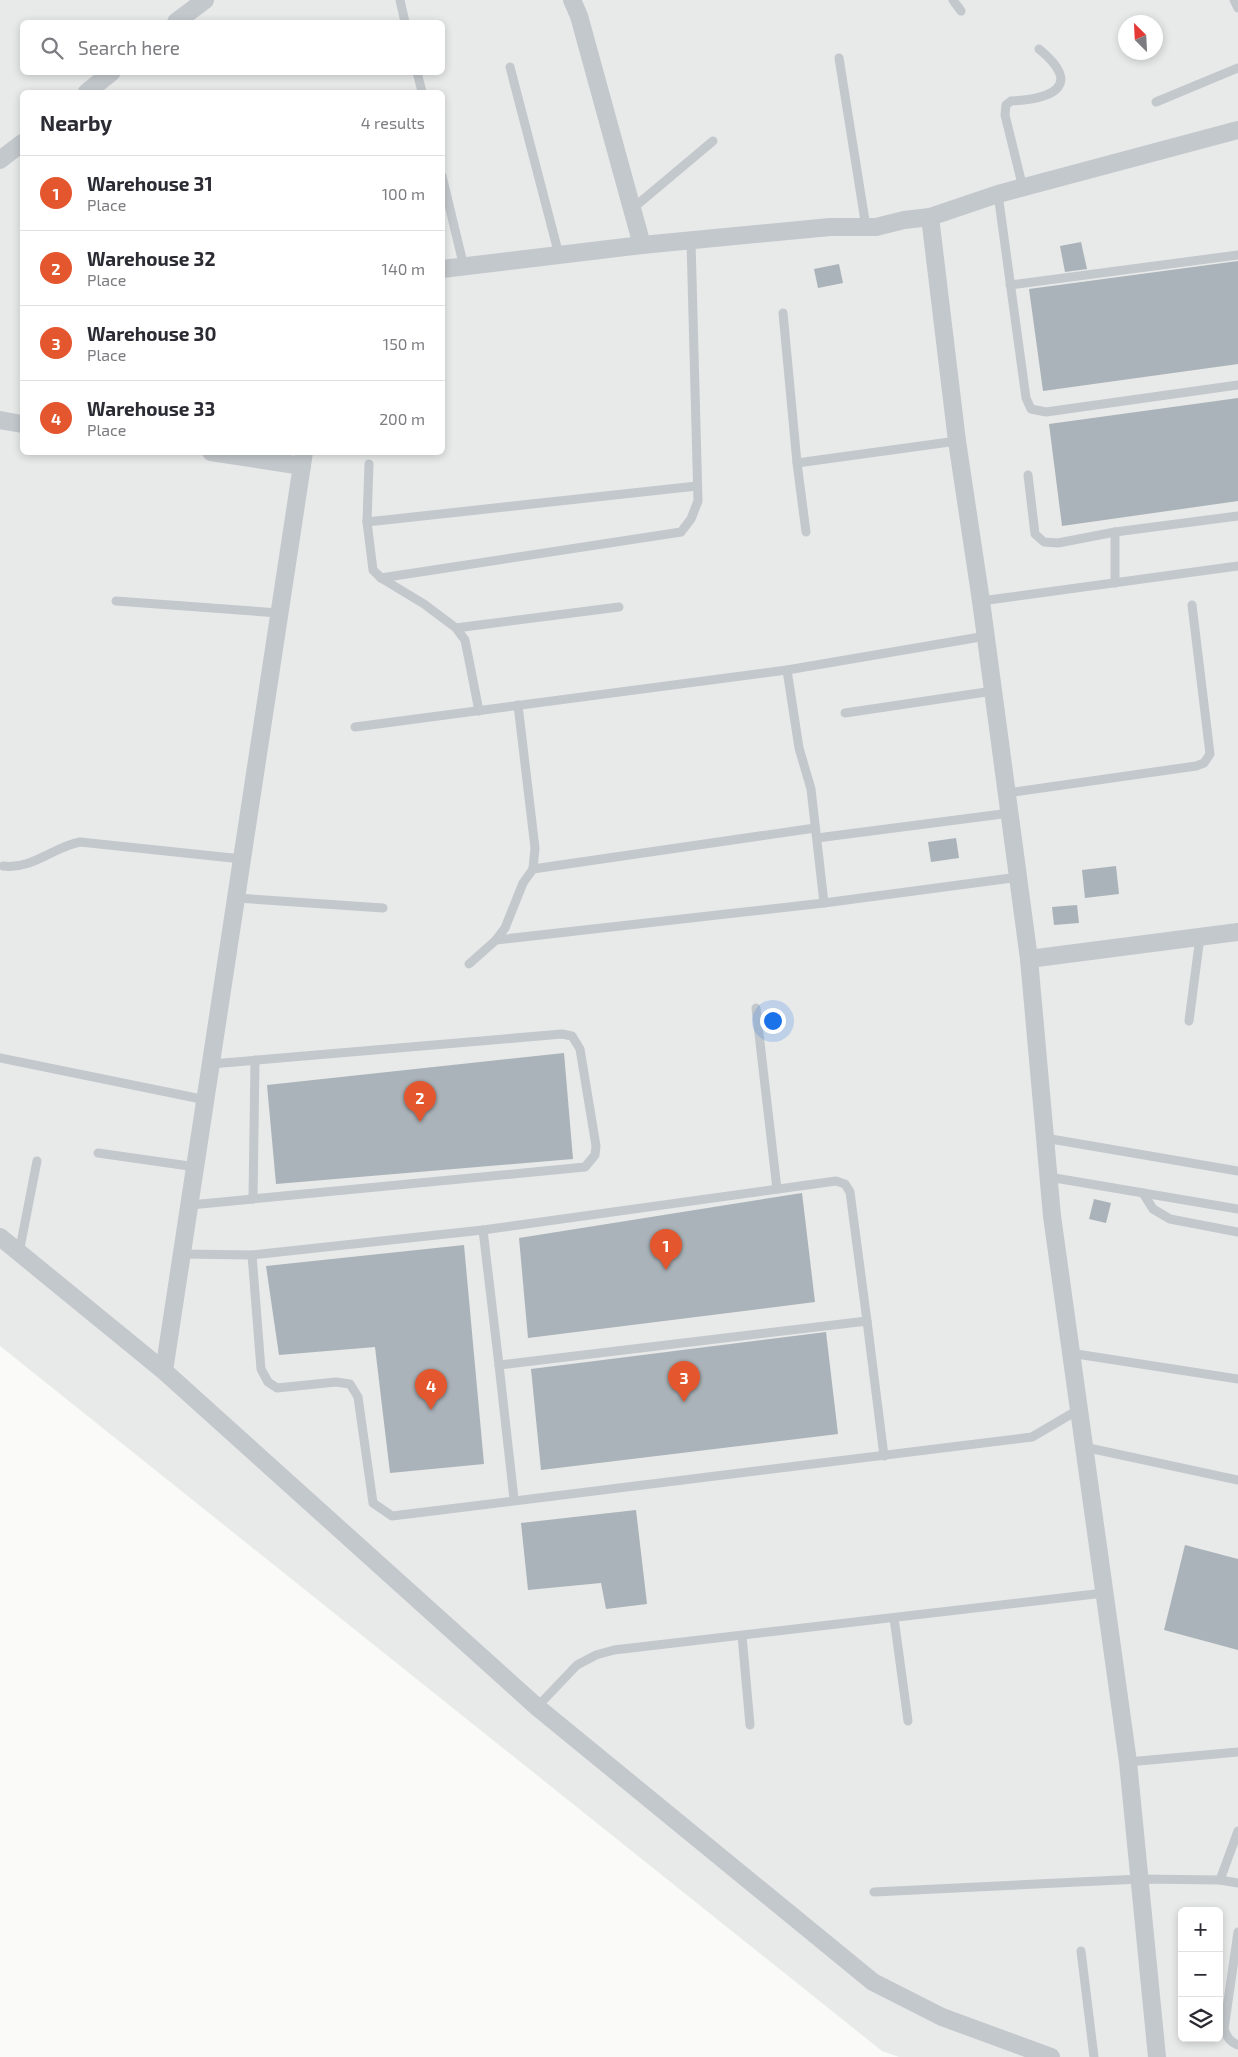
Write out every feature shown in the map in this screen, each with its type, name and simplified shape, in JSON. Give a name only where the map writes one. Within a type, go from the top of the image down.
[{"type":"street","points":[[179,20],[205,0]]},
{"type":"street","points":[[572,0],[579,16],[642,245]]},
{"type":"street","points":[[90,90],[108,75]]},
{"type":"street","points":[[445,269],[642,245],[830,227],[876,227],[904,220],[930,217],[998,194],[1238,130]]},
{"type":"street","points":[[0,160],[20,145]]},
{"type":"street","points":[[930,217],[957,441],[1019,877],[1029,959],[1052,1216],[1128,1762],[1157,2057]]},
{"type":"street","points":[[0,420],[20,424]]},
{"type":"street","points":[[164,1371],[303,459],[250,455]]},
{"type":"street","points":[[1029,959],[1238,932]]},
{"type":"street","points":[[0,1237],[164,1371],[537,1707],[873,1982],[942,2017],[1051,2057]]},
{"type":"lane","points":[[400,0],[405,20]]},
{"type":"lane","points":[[953,0],[961,10]]},
{"type":"lane","points":[[1234,0],[1238,8]]},
{"type":"lane","points":[[1024,188],[1006,115],[1006,105],[1011,101],[1047,96],[1056,90],[1061,81],[1059,70],[1052,60],[1039,50]]},
{"type":"lane","points":[[839,58],[866,227]]},
{"type":"lane","points":[[510,67],[559,255]]},
{"type":"lane","points":[[1156,102],[1238,68]]},
{"type":"lane","points":[[419,75],[422,90]]},
{"type":"lane","points":[[632,209],[713,141]]},
{"type":"lane","points":[[445,188],[464,266]]},
{"type":"lane","points":[[998,194],[1026,398],[1031,409],[1046,412],[1238,385]]},
{"type":"lane","points":[[381,578],[681,532],[691,519],[698,501],[691,241]]},
{"type":"lane","points":[[1010,285],[1238,255]]},
{"type":"lane","points":[[783,313],[797,463],[806,532]]},
{"type":"lane","points":[[797,463],[957,441]]},
{"type":"lane","points":[[368,464],[367,522],[373,570],[381,578],[424,604],[456,628],[465,640],[479,711]]},
{"type":"lane","points":[[1028,475],[1035,534],[1044,542],[1058,543],[1115,532],[1238,516]]},
{"type":"lane","points":[[367,522],[698,486]]},
{"type":"lane","points":[[1115,532],[1115,583]]},
{"type":"lane","points":[[981,601],[1238,566]]},
{"type":"lane","points":[[116,600],[280,614]]},
{"type":"lane","points":[[1007,793],[1196,766],[1204,763],[1210,754],[1192,605]]},
{"type":"lane","points":[[456,628],[619,606]]},
{"type":"lane","points":[[355,727],[787,670],[986,636]]},
{"type":"lane","points":[[787,670],[799,748],[811,789],[824,903]]},
{"type":"lane","points":[[845,713],[994,691]]},
{"type":"lane","points":[[469,964],[496,940],[505,928],[523,883],[533,869],[535,848],[518,705]]},
{"type":"lane","points":[[817,838],[1010,813]]},
{"type":"lane","points":[[533,869],[816,828]]},
{"type":"lane","points":[[3,866],[13,867],[36,861],[70,844],[80,842],[242,859]]},
{"type":"lane","points":[[496,940],[824,903],[1019,877]]},
{"type":"lane","points":[[237,898],[383,908]]},
{"type":"lane","points":[[1189,1021],[1200,937]]},
{"type":"lane","points":[[756,1008],[777,1188]]},
{"type":"lane","points":[[190,1205],[585,1167],[594,1155],[596,1146],[580,1049],[572,1036],[562,1034],[211,1064]]},
{"type":"lane","points":[[0,1058],[206,1100]]},
{"type":"lane","points":[[253,1199],[255,1060]]},
{"type":"lane","points":[[1045,1138],[1238,1171]]},
{"type":"lane","points":[[98,1153],[196,1167]]},
{"type":"lane","points":[[19,1253],[37,1161]]},
{"type":"lane","points":[[1049,1177],[1238,1209]]},
{"type":"lane","points":[[183,1254],[252,1255],[483,1230],[836,1181],[845,1184],[850,1192],[884,1456]]},
{"type":"lane","points":[[1143,1193],[1153,1209],[1170,1219],[1238,1232]]},
{"type":"lane","points":[[483,1230],[514,1500]]},
{"type":"lane","points":[[252,1255],[261,1369],[268,1382],[277,1388],[336,1382],[350,1384],[358,1397],[373,1503],[392,1516],[1032,1437],[1078,1410]]},
{"type":"lane","points":[[499,1365],[867,1321]]},
{"type":"lane","points":[[1070,1352],[1238,1379]]},
{"type":"lane","points":[[1084,1447],[1238,1480]]},
{"type":"lane","points":[[537,1707],[577,1665],[596,1655],[614,1650],[1104,1593]]},
{"type":"lane","points":[[894,1618],[908,1721]]},
{"type":"lane","points":[[742,1636],[750,1725]]},
{"type":"lane","points":[[1128,1762],[1238,1752]]},
{"type":"lane","points":[[1220,1880],[1235,1847],[1238,1831]]},
{"type":"lane","points":[[874,1892],[1140,1878],[1220,1880],[1238,1883]]},
{"type":"lane","points":[[1238,1932],[1224,2029],[1226,2036],[1231,2042],[1238,2045]]},
{"type":"lane","points":[[1081,1951],[1094,2057]]},
{"type":"shaded area","points":[[0,0],[1238,0],[1238,2057],[899,2057],[882,2051],[0,1346]]},
{"type":"building","points":[[1081,242],[1087,269],[1065,272],[1060,246]]},
{"type":"building","points":[[1238,261],[1238,364],[1043,391],[1029,289]]},
{"type":"building","points":[[839,264],[843,283],[818,288],[814,269]]},
{"type":"building","points":[[1238,398],[1238,501],[1062,526],[1049,424]]},
{"type":"building","points":[[956,838],[959,858],[931,862],[928,842]]},
{"type":"building","points":[[1116,866],[1119,894],[1085,898],[1082,870]]},
{"type":"building","points":[[1077,905],[1079,923],[1054,925],[1052,907]]},
{"type":"building","points":[[564,1053],[573,1159],[276,1184],[267,1085]]},
{"type":"building","points":[[802,1193],[815,1302],[528,1338],[519,1238]]},
{"type":"building","points":[[1094,1199],[1111,1203],[1106,1223],[1089,1219]]},
{"type":"building","points":[[464,1245],[484,1464],[390,1473],[375,1347],[279,1355],[266,1266]]},
{"type":"building","points":[[826,1332],[838,1434],[541,1470],[531,1369]]},
{"type":"building","points":[[636,1510],[647,1604],[606,1609],[601,1583],[528,1590],[521,1523]]},
{"type":"building","points":[[1185,1545],[1238,1559],[1238,1650],[1164,1630]]},
{"type":"place","name":"Warehouse 32","points":[[420,1122]]},
{"type":"place","name":"Warehouse 31","points":[[666,1270]]},
{"type":"place","name":"Warehouse 30","points":[[684,1402]]},
{"type":"place","name":"Warehouse 33","points":[[431,1410]]}]
